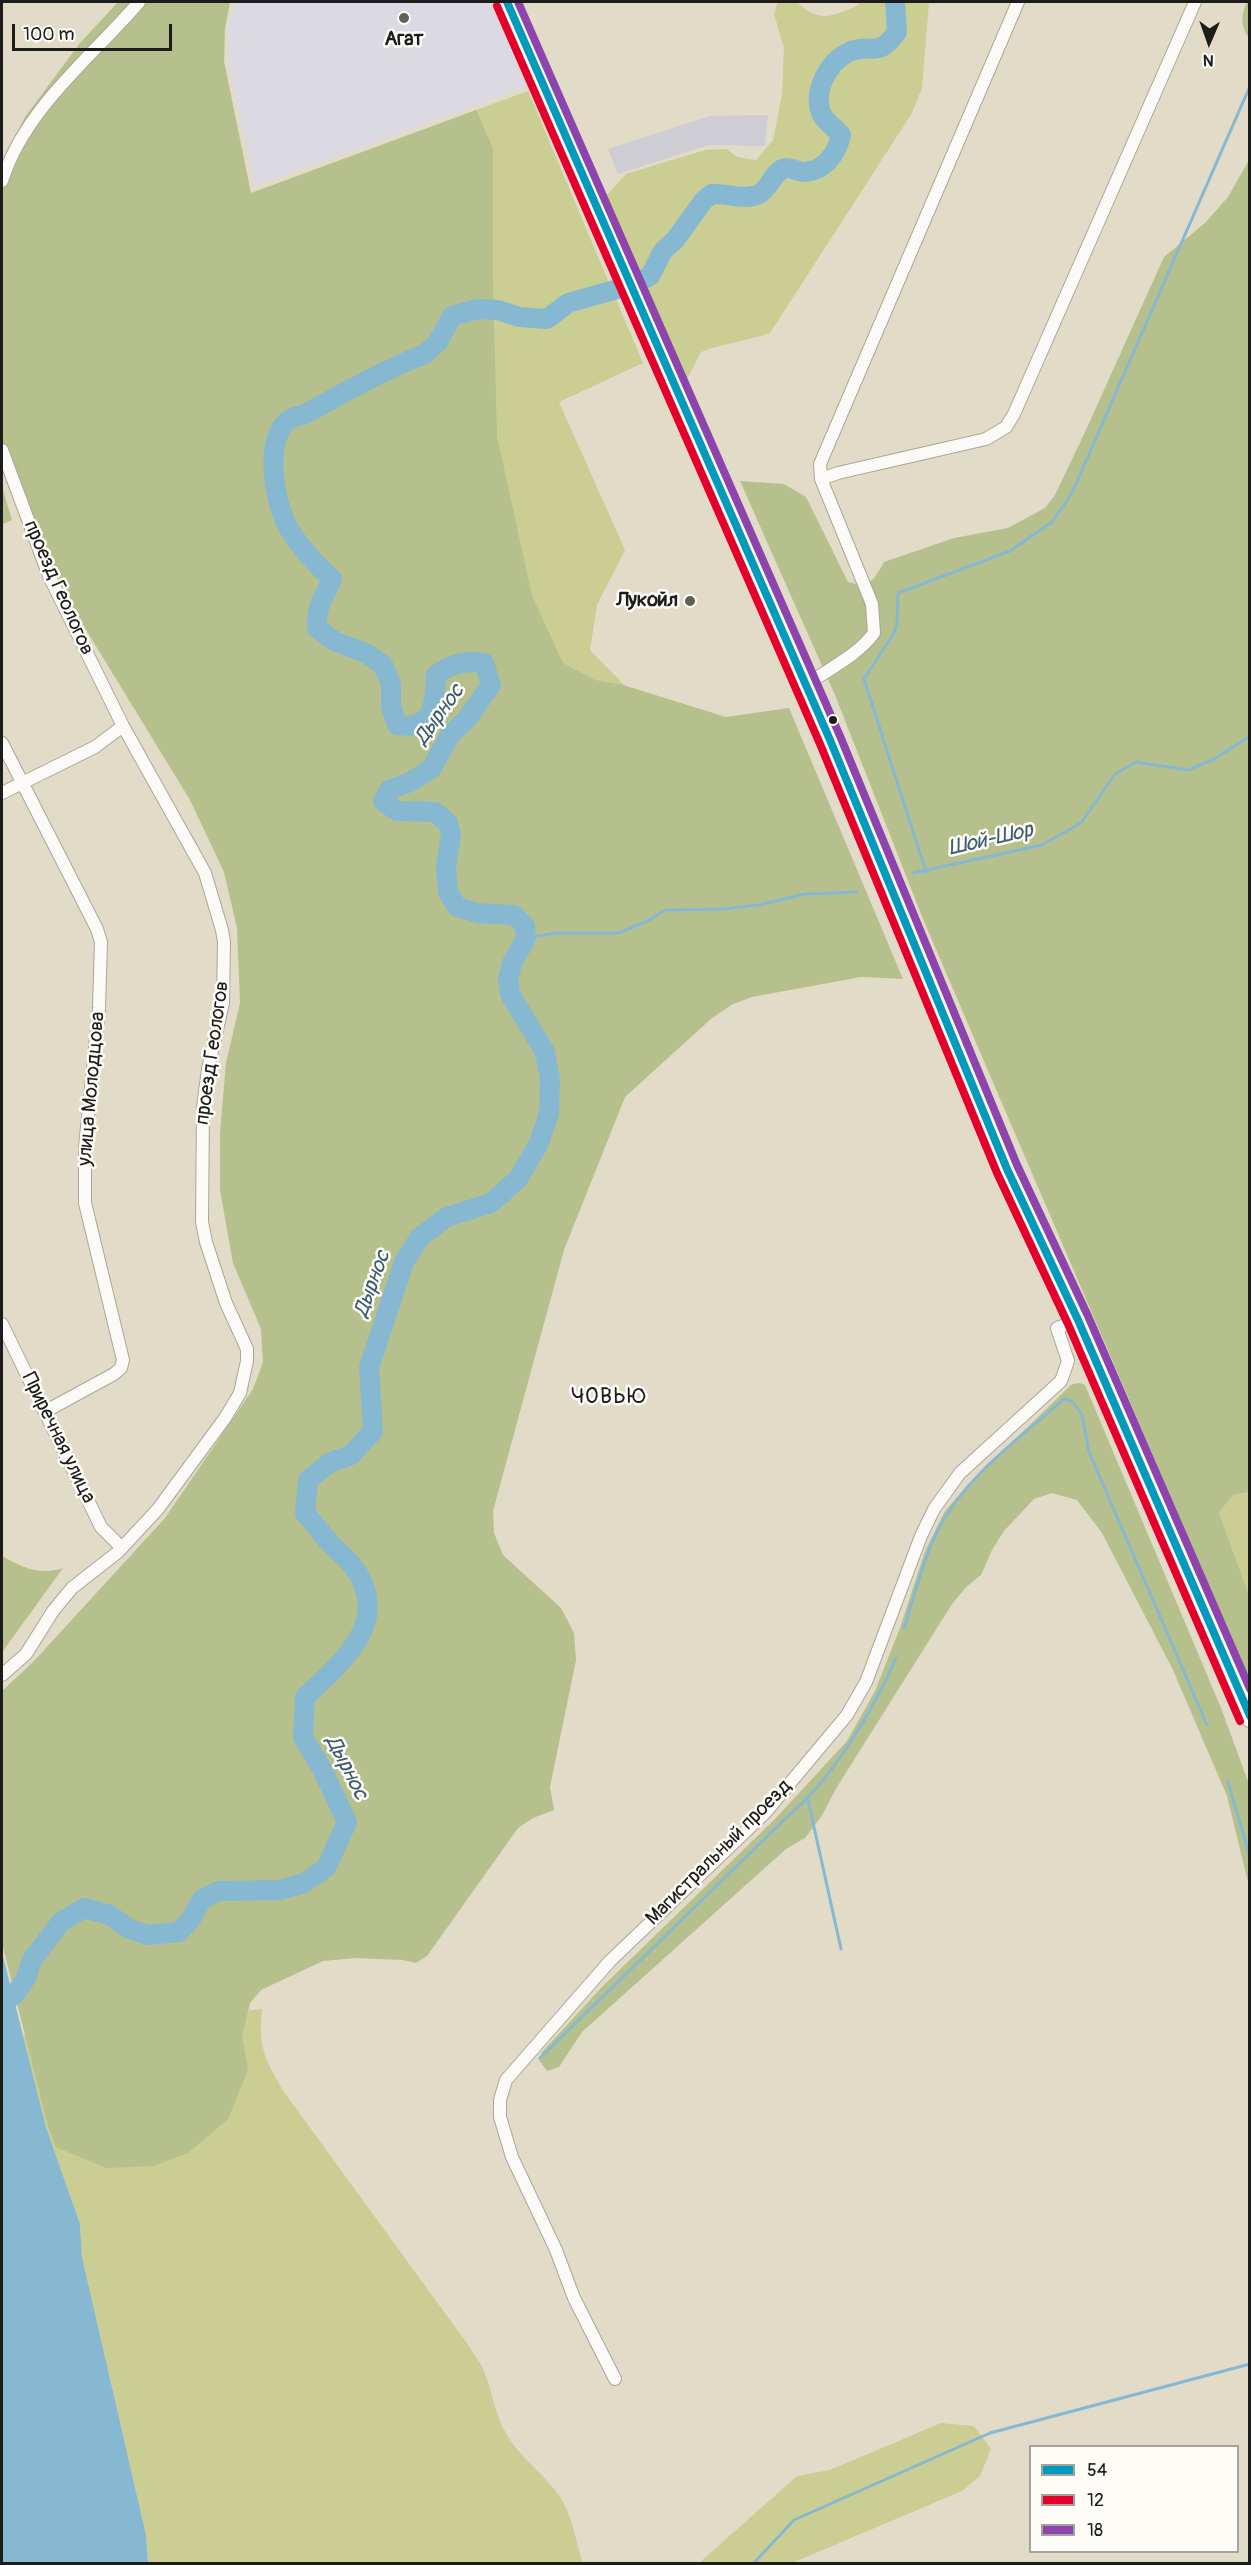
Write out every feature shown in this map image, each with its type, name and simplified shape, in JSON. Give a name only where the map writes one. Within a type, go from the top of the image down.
[{"type":"main road","points":[[507,2],[830,740],[1007,1169],[1077,1320],[1250,1717]]},
{"type":"street","points":[[2,181],[12,155],[32,122],[91,53],[139,2]]},
{"type":"street","points":[[805,686],[827,669],[863,648],[874,633],[872,604],[822,479],[820,465],[1018,2]]},
{"type":"street","points":[[822,479],[838,473],[986,439],[1006,428],[1195,2]]},
{"type":"street","name":"проезд Геологов","points":[[2,450],[49,576],[123,726],[205,873],[222,930],[224,942],[223,1004],[209,1060],[203,1108],[202,1221],[206,1242],[226,1303],[247,1349],[247,1361],[240,1393],[225,1418],[158,1509],[122,1548],[72,1588],[53,1611],[26,1654],[2,1674]]},
{"type":"street","points":[[2,793],[95,747],[123,726]]},
{"type":"street","name":"улица Молодцова","points":[[2,742],[97,929],[101,942],[99,1008],[85,1147],[85,1203],[123,1360],[121,1368],[114,1374],[46,1411]]},
{"type":"street","name":"Магистральный проезд","points":[[615,2379],[574,2298],[556,2250],[512,2157],[500,2116],[500,2100],[506,2080],[610,1961],[765,1813],[847,1715],[866,1682],[921,1536],[934,1509],[960,1473],[1061,1381],[1068,1361],[1057,1328],[1077,1320]]},
{"type":"street","name":"Приречная улица","points":[[2,1324],[101,1527],[122,1548]]},
{"type":"shaded area","points":[[235,2],[490,2],[527,86],[255,186],[228,61],[228,28]]},
{"type":"shaded area","points":[[768,115],[765,146],[709,145],[618,174],[608,149],[710,116]]},
{"type":"green space","points":[[118,2],[230,2],[225,29],[224,61],[251,193],[476,110],[493,148],[493,282],[497,436],[532,596],[563,663],[595,680],[623,685],[726,717],[789,708],[903,979],[861,977],[752,997],[733,1004],[712,1018],[625,1097],[564,1250],[493,1511],[494,1533],[503,1555],[561,1608],[574,1633],[576,1660],[550,1787],[554,1810],[533,1818],[518,1828],[427,1956],[416,1963],[403,1960],[356,1958],[323,1961],[261,1990],[250,2003],[242,2037],[248,2070],[228,2119],[188,2153],[154,2166],[106,2168],[56,2147],[48,2127],[2,1943],[2,1691],[35,1660],[165,1518],[253,1389],[263,1362],[261,1329],[233,1263],[220,1190],[220,1133],[226,1063],[240,1003],[237,928],[224,872],[190,800],[25,530],[2,466],[2,163],[25,117],[80,43]]},
{"type":"green space","points":[[778,2],[797,2],[813,13],[826,16],[859,5],[859,2],[929,2],[922,88],[912,113],[770,333],[701,352],[686,381],[606,196],[626,174],[705,150],[727,149],[737,157],[756,160],[773,140],[782,95],[784,48],[774,14]]},
{"type":"green space","points":[[1247,2],[1249,2],[1249,39],[1242,21]]},
{"type":"green space","points":[[528,91],[643,363],[559,402],[625,550],[597,605],[590,650],[626,687],[594,683],[561,665],[529,597],[495,437],[474,111]]},
{"type":"green space","points":[[1249,160],[1250,1492],[1233,1495],[1219,1513],[1249,1595],[1249,1679],[923,919],[835,695],[740,481],[784,484],[806,497],[848,582],[856,584],[871,581],[884,562],[954,538],[1008,528],[1045,508],[1055,495],[1085,432],[1164,257],[1205,223],[1228,197]]},
{"type":"green space","points":[[2,487],[12,520],[3,524],[2,524]]},
{"type":"green space","points":[[1072,1384],[1085,1385],[1221,1708],[1249,1784],[1249,1886],[1227,1796],[1173,1670],[1102,1533],[1077,1500],[1052,1493],[1034,1499],[1004,1531],[992,1550],[981,1575],[966,1587],[952,1604],[837,1787],[821,1817],[805,1838],[786,1849],[582,2032],[559,2067],[547,2071],[539,2060],[542,2052],[602,1987],[775,1819],[847,1741],[875,1691],[900,1628],[925,1551],[945,1511],[966,1487]]},
{"type":"green space","points":[[1249,1492],[1249,1595],[1219,1513],[1233,1495]]},
{"type":"green space","points":[[2,1556],[38,1571],[63,1568],[3,1651]]},
{"type":"green space","points":[[262,2009],[261,2034],[264,2053],[284,2092],[478,2360],[484,2370],[507,2435],[518,2451],[552,2486],[563,2502],[583,2563],[148,2563],[146,2535],[82,2257],[80,2224],[46,2127],[23,2035]]},
{"type":"green space","points":[[941,2423],[974,2426],[991,2449],[980,2476],[962,2491],[792,2563],[699,2563],[797,2476],[830,2470]]},
{"type":"water","points":[[2,1952],[46,2127],[80,2224],[82,2257],[146,2535],[148,2563],[2,2563]]},
{"type":"waterway","name":"Дырнос","points":[[2,2005],[16,1993],[26,1978],[32,1960],[61,1922],[84,1908],[110,1915],[129,1929],[148,1935],[179,1932],[191,1919],[202,1899],[219,1891],[279,1890],[302,1884],[326,1868],[347,1822],[322,1769],[303,1737],[305,1697],[346,1656],[365,1624],[368,1607],[365,1588],[355,1569],[305,1513],[308,1480],[329,1463],[351,1455],[373,1431],[369,1368],[404,1262],[420,1237],[447,1217],[491,1203],[518,1179],[538,1145],[549,1114],[550,1079],[545,1052],[510,994],[508,979],[512,963],[526,938],[525,926],[514,915],[478,913],[457,907],[448,892],[446,867],[451,835],[448,823],[435,812],[397,811],[383,801],[389,790],[410,782],[431,769],[450,735],[467,719],[491,685],[484,663],[459,664],[436,675],[435,696],[430,713],[419,723],[397,725],[391,706],[391,684],[383,665],[366,653],[334,641],[317,628],[319,608],[332,579],[302,548],[283,516],[275,487],[276,440],[290,419],[305,414],[350,389],[425,354],[438,342],[452,316],[478,309],[498,310],[519,317],[547,319],[568,303],[635,284],[650,276],[663,251],[675,240],[704,200],[712,194],[754,196],[763,192],[782,169],[788,168],[804,172],[824,165],[833,154],[841,135],[822,115],[819,106],[824,79],[835,63],[849,52],[857,49],[879,48],[890,40],[897,32],[895,2]]},
{"type":"waterway","points":[[926,872],[864,679],[894,633],[897,624],[898,593],[1010,551],[1052,522],[1072,493],[1250,86]]},
{"type":"waterway","name":"Шой-Шор","points":[[913,873],[1042,845],[1081,823],[1115,774],[1136,762],[1188,770],[1214,759],[1250,736]]},
{"type":"waterway","name":"Шой-Шор","points":[[526,938],[556,933],[619,933],[666,910],[723,909],[758,905],[806,894],[857,892]]},
{"type":"waterway","points":[[904,1628],[928,1552],[950,1509],[979,1474],[996,1458],[1064,1399],[1072,1401],[1082,1415],[1089,1452],[1207,1725]]},
{"type":"waterway","points":[[540,2058],[820,1784],[850,1743],[876,1699],[896,1658]]},
{"type":"waterway","points":[[1228,1782],[1250,1857]]},
{"type":"waterway","points":[[808,1800],[841,1949]]},
{"type":"waterway","points":[[753,2564],[794,2520],[990,2433],[1250,2364]]},
{"type":"transit line","name":"54","points":[[507,2],[830,740],[1007,1169],[1078,1320],[1250,1716]]},
{"type":"transit line","name":"18","points":[[518,2],[840,736],[1017,1165],[1088,1316],[1250,1689]]},
{"type":"transit line","name":"12","points":[[497,6],[820,744],[997,1173],[1068,1324],[1240,1721]]},
{"type":"place","name":"Агат","points":[[404,18]]},
{"type":"place","name":"Лукойл","points":[[690,601]]},
{"type":"district","name":"ЧОВЬЮ","points":[[609,1398]]}]
